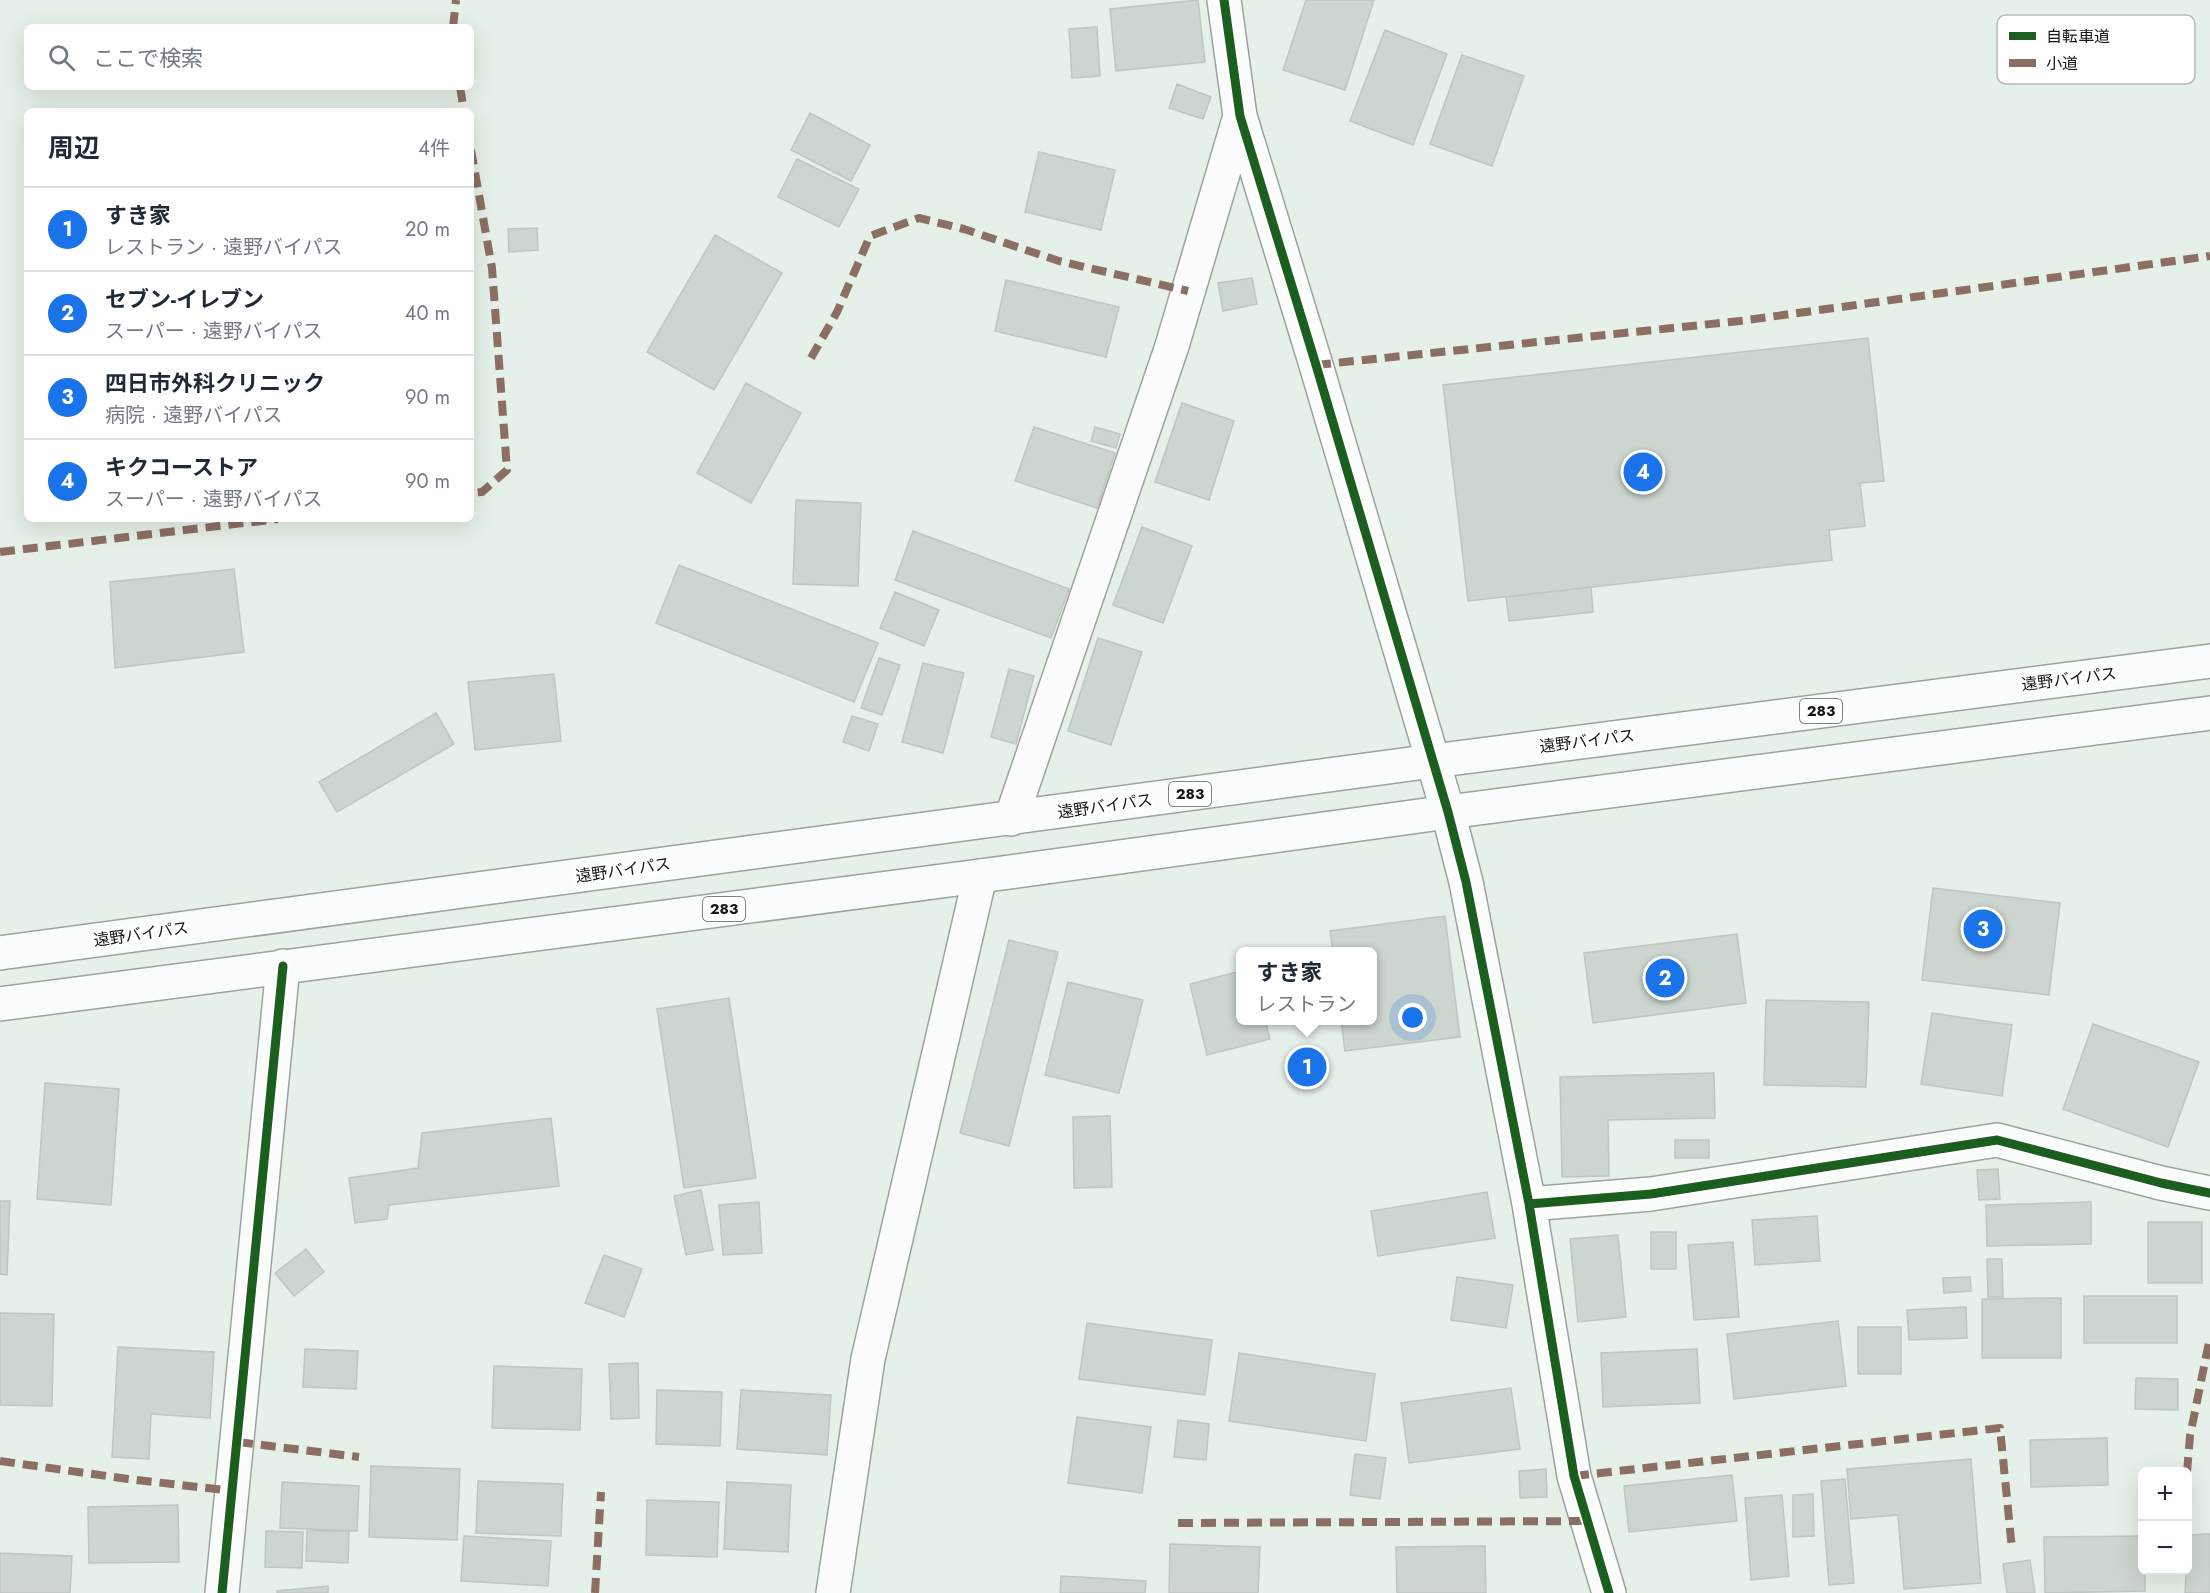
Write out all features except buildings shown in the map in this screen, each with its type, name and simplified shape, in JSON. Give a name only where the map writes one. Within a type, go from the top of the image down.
[{"type":"main road","points":[[1224,0],[1240,116],[1433,761],[1466,882],[1529,1204],[1574,1476],[1609,1593]]},
{"type":"main road","points":[[1011,819],[1172,346],[1240,116]]},
{"type":"main road","name":"遠野バイパス","points":[[0,953],[1433,761],[2210,661]]},
{"type":"main road","name":"283","points":[[0,1004],[2210,713]]},
{"type":"main road","points":[[833,1593],[868,1359],[981,876]]},
{"type":"main road","points":[[222,1593],[283,966]]},
{"type":"main road","points":[[1529,1204],[1651,1194],[1997,1140],[2161,1183],[2210,1193]]},
{"type":"marked path","points":[[453,24],[456,0]]},
{"type":"marked path","points":[[460,90],[464,108]]},
{"type":"marked path","points":[[474,167],[492,268],[507,470],[482,492],[474,493]]},
{"type":"marked path","points":[[811,358],[837,312],[870,236],[919,218],[964,229],[1059,261],[1188,291]]},
{"type":"marked path","points":[[1316,365],[1740,321],[2210,256]]},
{"type":"marked path","points":[[0,552],[253,522]]},
{"type":"marked path","points":[[2187,1467],[2190,1436],[2210,1337]]},
{"type":"marked path","points":[[1574,1476],[2000,1428],[2012,1549]]},
{"type":"marked path","points":[[238,1442],[359,1457]]},
{"type":"marked path","points":[[0,1461],[233,1491]]},
{"type":"marked path","points":[[595,1593],[601,1492]]},
{"type":"marked path","points":[[1178,1523],[1588,1521]]},
{"type":"cycle path","points":[[1224,0],[1240,116],[1448,812],[1466,882],[1529,1204],[1574,1476],[1609,1593]]},
{"type":"cycle path","points":[[222,1593],[283,966]]},
{"type":"cycle path","points":[[1529,1204],[1651,1194],[1997,1140],[2161,1183],[2210,1193]]},
{"type":"place","name":"キクコーストア","points":[[1643,472]]},
{"type":"place","name":"四日市外科クリニック","points":[[1983,929]]},
{"type":"place","name":"セブン-イレブン","points":[[1665,978]]},
{"type":"place","name":"すき家","points":[[1307,1067]]}]
